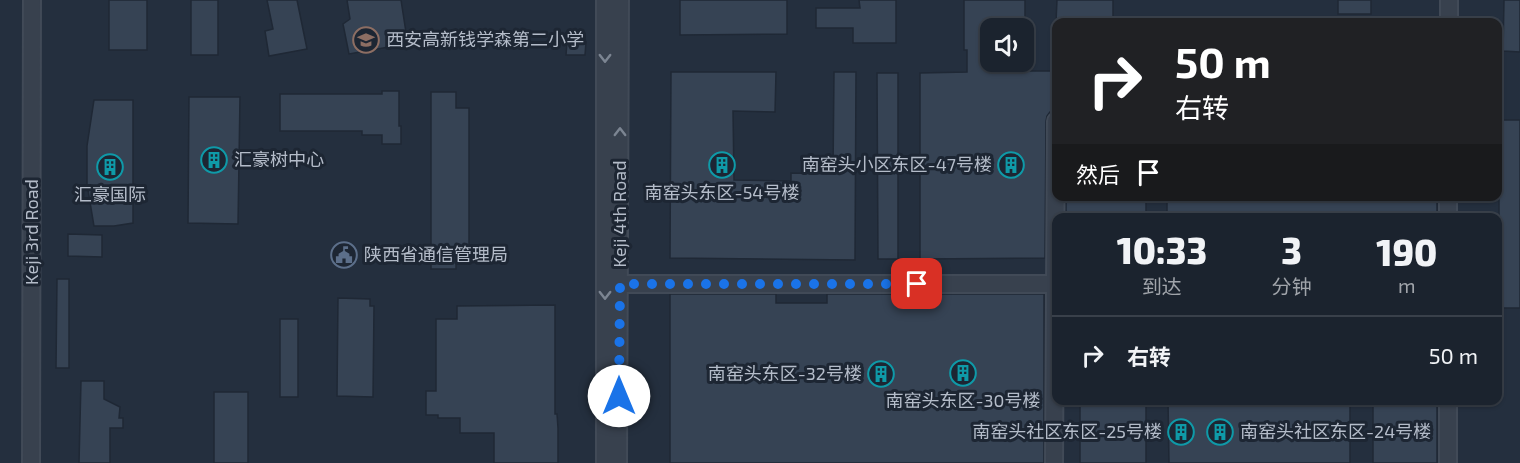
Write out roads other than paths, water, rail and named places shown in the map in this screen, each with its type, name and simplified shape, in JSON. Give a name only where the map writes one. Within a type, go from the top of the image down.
[{"type":"street","name":"Keji 3rd Road","points":[[31,463],[32,0]]},
{"type":"street","name":"Keji 4th Road","points":[[605,0],[605,463]]},
{"type":"street","name":"Keji 4th Road","points":[[618,463],[620,0]]},
{"type":"street","points":[[1449,0],[1449,18]]},
{"type":"street","points":[[620,284],[1052,284]]},
{"type":"street","points":[[1054,405],[1054,463]]},
{"type":"street","points":[[1448,405],[1448,463]]},
{"type":"place","name":"西安高新钱学森第二小学","points":[[366,40]]},
{"type":"place","name":"汇豪树中心","points":[[214,160]]},
{"type":"place","name":"南窑头东区-54号楼","points":[[722,165]]},
{"type":"place","name":"南窑头小区东区-47号楼","points":[[1011,165]]},
{"type":"place","name":"汇豪国际","points":[[110,167]]},
{"type":"place","name":"陕西省通信管理局","points":[[344,255]]},
{"type":"place","name":"南窑头东区-30号楼","points":[[963,373]]},
{"type":"place","name":"南窑头东区-32号楼","points":[[881,374]]},
{"type":"place","name":"南窑头社区东区-25号楼","points":[[1181,432]]},
{"type":"place","name":"南窑头社区东区-24号楼","points":[[1220,432]]}]
